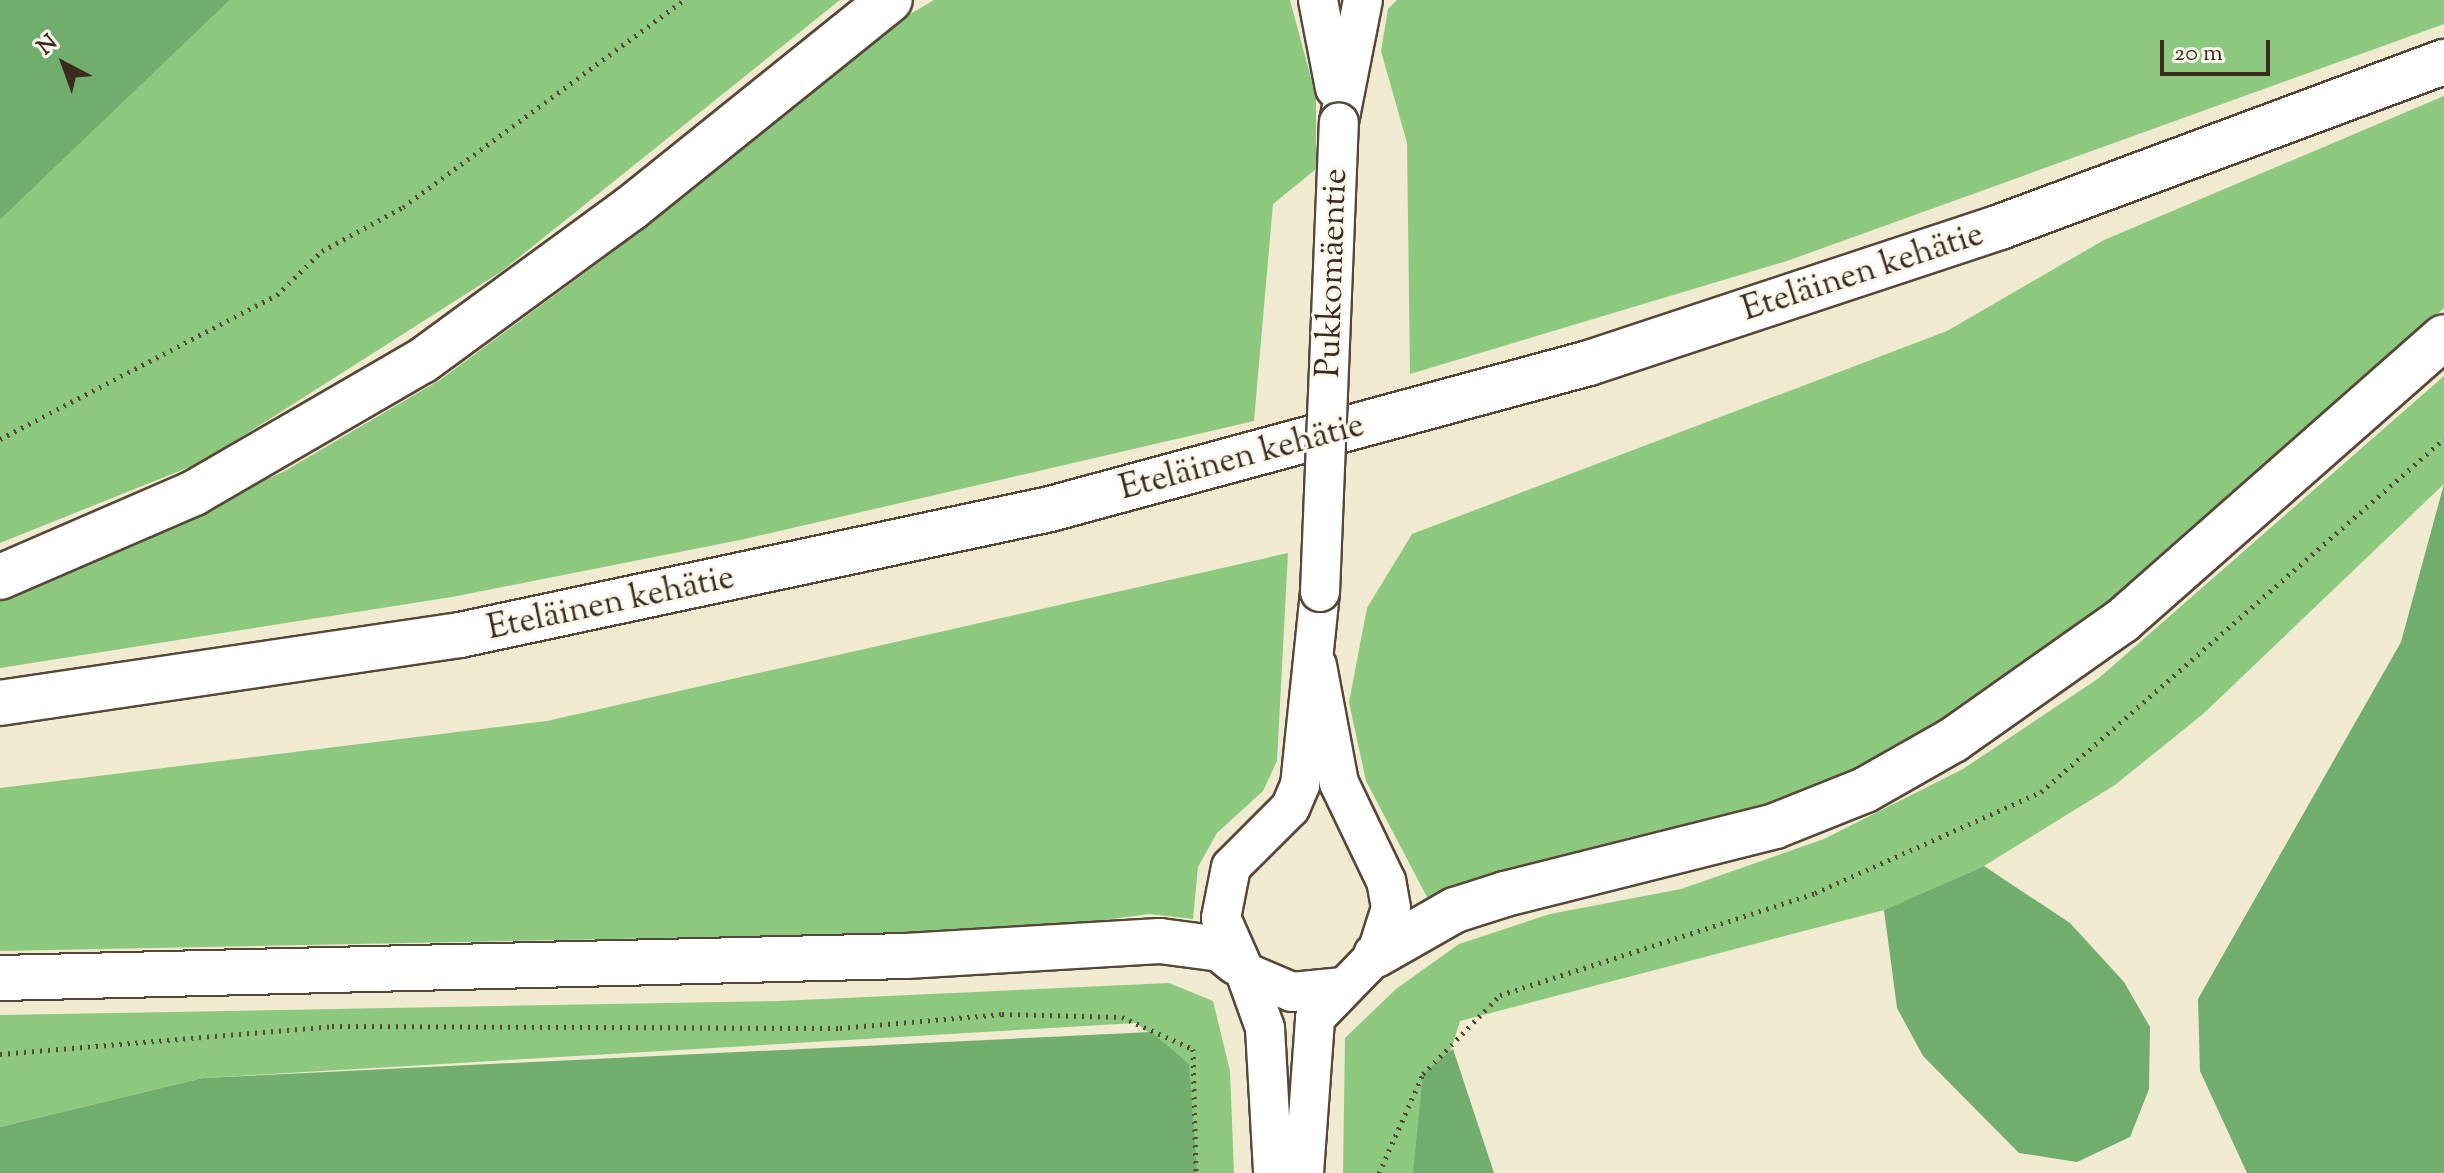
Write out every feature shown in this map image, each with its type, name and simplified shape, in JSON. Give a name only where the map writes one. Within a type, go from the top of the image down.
[{"type":"highway","points":[[0,577],[194,493],[422,361],[631,208],[890,0]]},
{"type":"highway","name":"Eteläinen kehätie","points":[[0,703],[460,635],[1080,501],[1649,344],[2133,180],[2444,62]]},
{"type":"highway","points":[[1376,955],[1455,910],[1505,894],[1775,826],[1865,790],[1953,740],[2122,621],[2444,337]]},
{"type":"highway","points":[[0,978],[934,955],[1160,941],[1220,949],[1241,967]]},
{"type":"street","name":"Pukkomäentie","points":[[1318,0],[1339,122]]},
{"type":"street","name":"Pukkomäentie","points":[[1273,1173],[1265,1028],[1221,918],[1222,892],[1231,867],[1290,808],[1300,785],[1317,665],[1339,122],[1363,0]]},
{"type":"street","name":"Pukkomäentie","points":[[1304,1173],[1308,1046],[1315,1018],[1341,987],[1376,955],[1391,908],[1386,881],[1339,783],[1317,665]]},
{"type":"street","points":[[1241,967],[1292,992],[1341,987]]},
{"type":"path","points":[[0,439],[277,295],[322,251],[403,207],[684,0]]},
{"type":"path","points":[[0,1054],[332,1026],[840,1028],[1002,1014],[1122,1017],[1193,1049],[1196,1173]]},
{"type":"green space","points":[[0,0],[230,0],[0,220]]},
{"type":"green space","points":[[230,0],[840,0],[502,271],[202,462],[0,543],[0,220]]},
{"type":"green space","points":[[934,0],[1290,0],[1316,97],[1316,169],[1273,204],[1254,421],[745,539],[452,597],[0,668],[0,598],[283,472],[440,380],[609,255],[890,26]]},
{"type":"green space","points":[[1397,0],[2444,0],[2444,24],[1787,261],[1410,374],[1407,143],[1381,51],[1388,9]]},
{"type":"green space","points":[[2444,96],[2444,308],[2081,629],[1953,713],[1821,786],[1695,831],[1499,872],[1427,897],[1366,781],[1349,702],[1367,608],[1412,534],[1947,331],[2104,240]]},
{"type":"green space","points":[[2444,376],[2444,484],[2203,714],[2115,785],[1984,866],[1884,910],[1460,1021],[1413,1173],[1343,1173],[1345,1038],[1396,989],[1459,944],[1550,914],[1681,889],[1824,839],[1963,769],[2099,678]]},
{"type":"green space","points":[[2444,484],[2444,1173],[2247,1173],[2200,1071],[2198,999],[2401,642]]},
{"type":"green space","points":[[1288,553],[1277,761],[1263,791],[1217,833],[1198,867],[1193,919],[1149,914],[1022,931],[0,951],[0,788],[547,721]]},
{"type":"green space","points":[[1984,866],[2070,923],[2124,982],[2150,1027],[2149,1089],[2130,1137],[2077,1162],[2019,1153],[1923,1056],[1897,1008],[1884,910]]},
{"type":"green space","points":[[1169,983],[1213,1001],[1230,1071],[1234,1173],[1191,1173],[1189,1064],[1136,1023],[203,1078],[0,1127],[0,1015],[779,1001]]},
{"type":"green space","points":[[1151,1032],[1189,1064],[1197,1173],[0,1173],[0,1127],[203,1078]]},
{"type":"green space","points":[[1453,1049],[1494,1173],[1413,1173],[1423,1074]]}]
